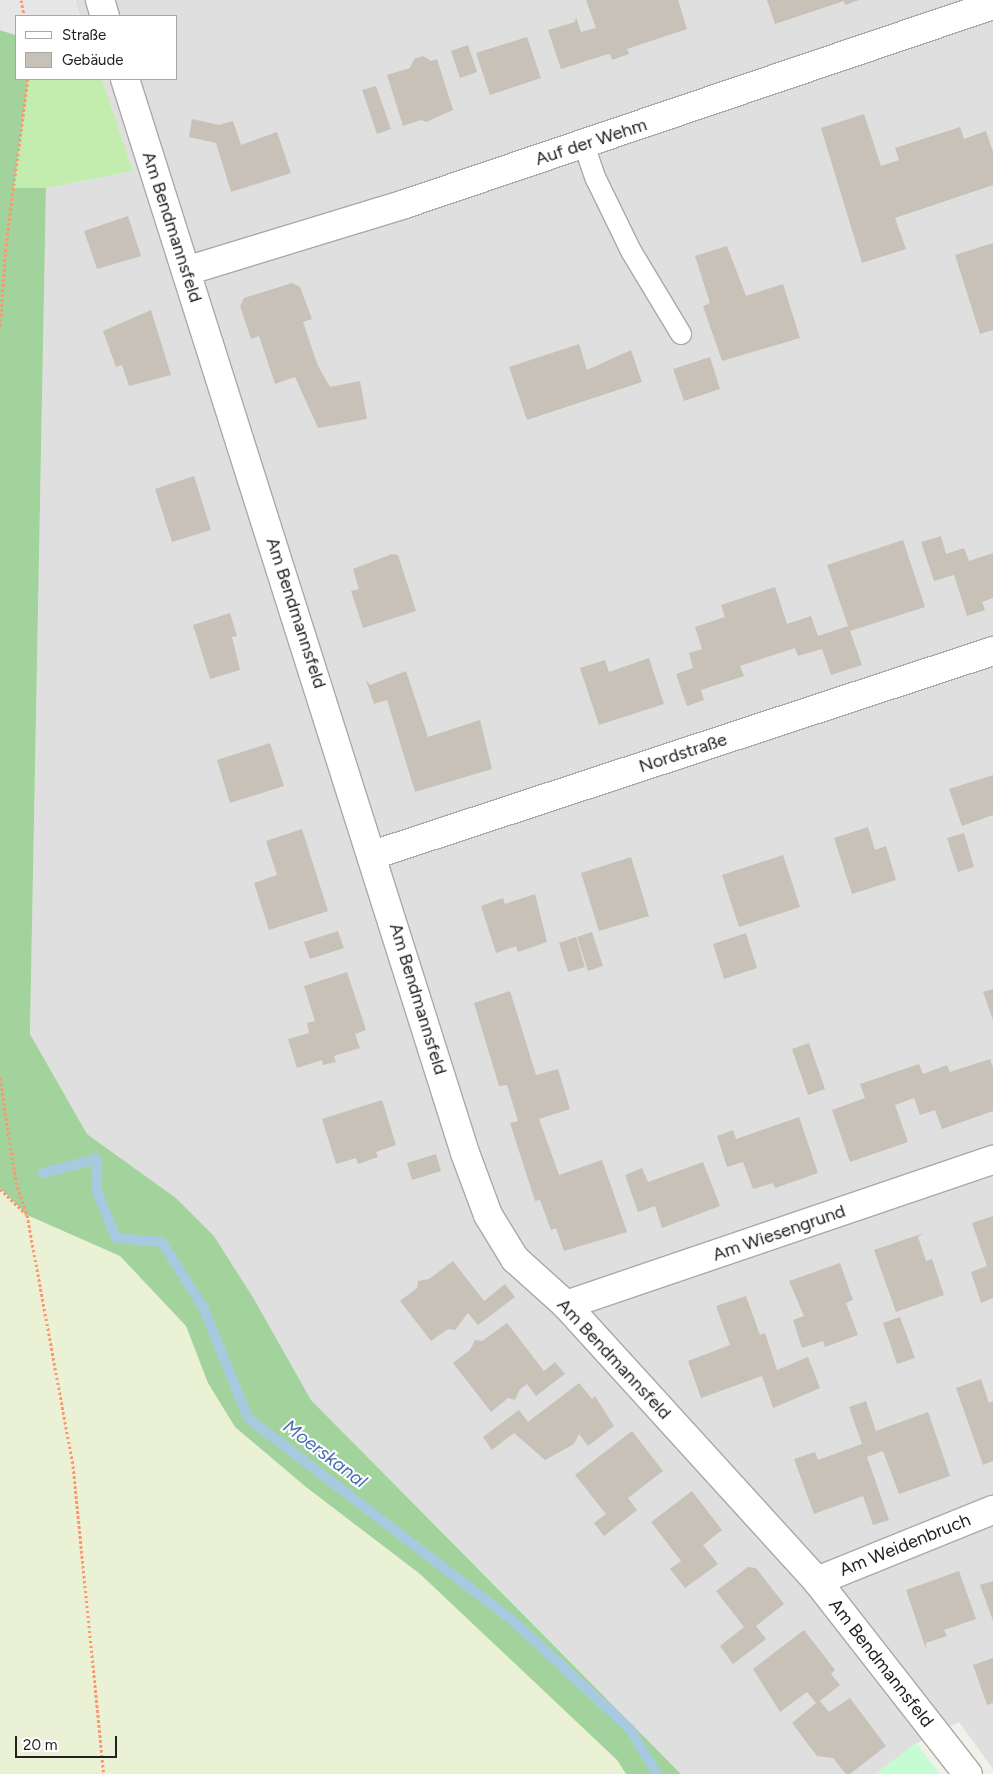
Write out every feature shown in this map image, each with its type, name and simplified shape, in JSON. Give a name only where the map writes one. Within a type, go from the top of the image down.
[{"type":"street","points":[[100,0],[105,15]]},
{"type":"street","name":"Auf der Wehm","points":[[186,271],[584,145],[993,5]]},
{"type":"street","name":"Am Bendmannsfeld","points":[[125,80],[373,855],[465,1153],[488,1215],[515,1259],[566,1305],[817,1581],[968,1774]]},
{"type":"street","name":"Nordstraße","points":[[373,855],[993,651]]},
{"type":"street","name":"Am Wiesengrund","points":[[566,1305],[993,1160]]},
{"type":"street","name":"Am Weidenbruch","points":[[817,1581],[993,1510]]},
{"type":"lane","points":[[584,145],[596,179],[631,251],[681,334]]},
{"type":"path","points":[[21,0],[24,15]]},
{"type":"path","points":[[0,326],[6,245],[28,80]]},
{"type":"path","points":[[0,1078],[16,1182],[27,1215],[73,1466],[104,1774]]},
{"type":"path","points":[[0,1189],[27,1215]]},
{"type":"shaded area","points":[[0,0],[74,0],[80,15],[15,15],[15,35],[0,30]]},
{"type":"shaded area","points":[[75,0],[993,0],[993,1769],[959,1722],[912,1746],[899,1774],[681,1774],[311,1400],[254,1299],[214,1236],[176,1198],[87,1134],[30,1034],[46,188],[133,171],[102,80],[178,80],[178,15],[80,15]]},
{"type":"green space","points":[[0,30],[15,35],[15,80],[28,80],[14,188],[46,188],[30,1034],[87,1134],[176,1198],[214,1236],[254,1299],[311,1400],[681,1774],[626,1774],[617,1760],[420,1574],[306,1487],[235,1427],[208,1383],[186,1326],[120,1256],[27,1215],[0,1188]]},
{"type":"green space","points":[[28,80],[102,80],[133,171],[46,188],[14,188]]},
{"type":"green space","points":[[0,1193],[27,1215],[120,1256],[186,1326],[208,1383],[235,1427],[306,1487],[420,1574],[617,1760],[626,1774],[0,1774]]},
{"type":"green space","points":[[916,1743],[940,1774],[875,1774],[912,1746]]},
{"type":"building","points":[[586,0],[678,0],[687,29],[627,49],[629,54],[612,60],[610,54],[561,69],[548,30],[575,22],[576,17],[581,32],[596,28]]},
{"type":"building","points":[[767,0],[859,0],[845,5],[844,1],[775,24]]},
{"type":"building","points":[[527,37],[541,78],[490,95],[476,53]]},
{"type":"building","points":[[468,45],[477,72],[460,78],[451,51]]},
{"type":"building","points":[[423,56],[431,61],[437,59],[453,110],[426,122],[421,120],[403,126],[387,75],[410,68],[414,59]]},
{"type":"building","points":[[376,86],[391,129],[377,134],[362,90]]},
{"type":"building","points":[[864,114],[881,166],[899,160],[895,148],[960,127],[964,139],[986,131],[993,152],[993,185],[895,218],[906,249],[862,263],[821,128]]},
{"type":"building","points":[[192,119],[219,125],[233,121],[241,145],[277,132],[291,173],[231,192],[216,143],[189,137]]},
{"type":"building","points":[[128,216],[141,256],[97,269],[84,231]]},
{"type":"building","points":[[993,243],[993,330],[980,334],[955,255]]},
{"type":"building","points":[[727,246],[746,296],[783,284],[800,338],[722,361],[703,306],[710,303],[695,256]]},
{"type":"building","points":[[292,283],[300,287],[312,319],[303,322],[318,366],[330,387],[360,381],[367,419],[318,428],[295,377],[275,384],[259,336],[251,339],[240,306],[244,298]]},
{"type":"building","points":[[151,310],[171,375],[129,386],[122,365],[116,367],[103,331]]},
{"type":"building","points":[[579,344],[587,370],[631,350],[642,382],[527,420],[509,367]]},
{"type":"building","points":[[710,357],[720,389],[684,401],[673,369]]},
{"type":"building","points":[[194,476],[211,530],[172,542],[155,489]]},
{"type":"building","points":[[941,536],[946,554],[964,548],[969,561],[993,553],[993,598],[982,602],[985,610],[967,616],[954,575],[934,581],[921,542]]},
{"type":"building","points":[[903,540],[925,607],[850,631],[862,665],[831,675],[822,649],[798,656],[795,648],[740,666],[744,676],[701,690],[704,700],[687,706],[676,674],[693,668],[689,653],[702,649],[695,627],[725,617],[721,605],[775,587],[787,624],[811,616],[818,636],[848,626],[827,565]]},
{"type":"building","points":[[392,554],[398,555],[416,611],[363,628],[351,591],[359,589],[353,569]]},
{"type":"building","points":[[230,613],[237,636],[232,637],[240,670],[210,679],[193,625]]},
{"type":"building","points":[[649,658],[664,704],[599,725],[580,668],[605,660],[609,672]]},
{"type":"building","points":[[406,671],[428,737],[480,720],[492,769],[415,792],[387,700],[374,704],[366,680],[370,685]]},
{"type":"building","points":[[270,743],[284,786],[230,803],[217,760]]},
{"type":"building","points":[[993,775],[993,815],[962,826],[949,789]]},
{"type":"building","points":[[868,827],[875,850],[886,846],[896,880],[852,894],[834,838]]},
{"type":"building","points":[[302,829],[328,911],[269,930],[254,883],[277,875],[266,841]]},
{"type":"building","points":[[964,833],[974,867],[958,872],[947,838]]},
{"type":"building","points":[[783,855],[800,907],[739,927],[722,875]]},
{"type":"building","points":[[631,857],[649,916],[599,931],[581,873]]},
{"type":"building","points":[[535,894],[547,942],[518,952],[516,946],[496,953],[481,906],[503,898],[505,904]]},
{"type":"building","points":[[338,931],[344,948],[310,959],[304,942]]},
{"type":"building","points":[[592,932],[603,966],[588,971],[577,937]]},
{"type":"building","points":[[746,933],[757,968],[724,979],[713,944]]},
{"type":"building","points":[[576,937],[585,967],[568,972],[559,943]]},
{"type":"building","points":[[347,972],[366,1030],[355,1034],[360,1048],[334,1056],[336,1062],[323,1065],[322,1060],[297,1068],[288,1039],[309,1033],[307,1023],[315,1021],[304,986]]},
{"type":"building","points":[[993,989],[993,1020],[983,992]]},
{"type":"building","points":[[510,991],[536,1075],[558,1069],[570,1109],[539,1119],[559,1175],[602,1160],[627,1232],[564,1251],[556,1228],[551,1230],[540,1200],[535,1201],[510,1123],[518,1121],[507,1085],[499,1086],[474,1003]]},
{"type":"building","points":[[809,1043],[825,1089],[808,1095],[792,1049]]},
{"type":"building","points":[[990,1059],[993,1068],[993,1111],[942,1129],[935,1110],[920,1115],[914,1098],[895,1105],[908,1142],[850,1162],[832,1110],[865,1098],[860,1084],[919,1064],[923,1074],[947,1065],[950,1072]]},
{"type":"building","points":[[382,1100],[396,1145],[376,1152],[378,1157],[358,1164],[356,1158],[336,1164],[322,1119]]},
{"type":"building","points":[[799,1117],[818,1173],[775,1188],[773,1183],[753,1189],[743,1162],[727,1167],[717,1136],[733,1130],[736,1139]]},
{"type":"building","points":[[436,1154],[441,1171],[412,1180],[407,1163]]},
{"type":"building","points":[[703,1162],[720,1206],[662,1228],[655,1206],[638,1212],[625,1175],[642,1168],[648,1182]]},
{"type":"building","points":[[993,1216],[993,1298],[981,1303],[971,1272],[987,1266],[972,1223]]},
{"type":"building","points":[[924,1233],[918,1237],[926,1261],[932,1259],[944,1295],[896,1312],[874,1250]]},
{"type":"building","points":[[453,1261],[484,1301],[505,1284],[515,1297],[478,1325],[468,1313],[455,1330],[448,1329],[431,1341],[400,1301],[417,1288],[418,1281],[429,1279]]},
{"type":"building","points":[[840,1263],[853,1300],[846,1303],[858,1335],[825,1347],[823,1341],[802,1348],[793,1320],[804,1316],[789,1281]]},
{"type":"building","points":[[746,1296],[760,1335],[765,1333],[777,1370],[808,1357],[820,1388],[773,1408],[762,1376],[701,1398],[688,1361],[730,1345],[716,1306]]},
{"type":"building","points":[[900,1317],[915,1358],[897,1364],[883,1323]]},
{"type":"building","points":[[507,1323],[544,1371],[555,1362],[565,1374],[536,1396],[527,1384],[520,1389],[515,1400],[508,1398],[491,1412],[453,1363],[470,1350],[475,1340],[482,1341]]},
{"type":"building","points":[[981,1379],[989,1403],[993,1401],[993,1461],[983,1465],[956,1388]]},
{"type":"building","points":[[579,1383],[592,1399],[595,1396],[614,1426],[588,1446],[579,1434],[574,1444],[545,1460],[514,1433],[492,1450],[483,1437],[519,1410],[528,1422]]},
{"type":"building","points":[[866,1401],[876,1431],[928,1412],[950,1476],[899,1494],[883,1451],[867,1457],[889,1520],[873,1525],[863,1496],[814,1514],[794,1459],[815,1452],[818,1460],[862,1444],[849,1407]]},
{"type":"building","points":[[632,1431],[663,1471],[628,1498],[637,1510],[604,1536],[594,1523],[606,1514],[575,1475]]},
{"type":"building","points":[[692,1491],[722,1530],[703,1545],[718,1564],[685,1588],[670,1569],[681,1561],[651,1522]]},
{"type":"building","points":[[748,1567],[756,1568],[784,1604],[756,1626],[766,1639],[733,1664],[720,1646],[744,1627],[716,1591]]},
{"type":"building","points":[[959,1571],[976,1619],[944,1630],[947,1636],[926,1643],[926,1649],[906,1590]]},
{"type":"building","points":[[993,1581],[993,1621],[980,1585]]},
{"type":"building","points":[[804,1630],[835,1670],[831,1674],[840,1685],[820,1701],[829,1712],[850,1698],[886,1746],[850,1774],[846,1774],[833,1758],[817,1756],[792,1723],[816,1703],[807,1692],[780,1712],[753,1669]]},
{"type":"building","points":[[993,1658],[993,1703],[987,1705],[973,1665]]},
{"type":"waterway","name":"Moerskanal","points":[[43,1173],[96,1159],[97,1191],[116,1238],[162,1242],[204,1309],[248,1418],[510,1618],[630,1729],[657,1774]]}]
